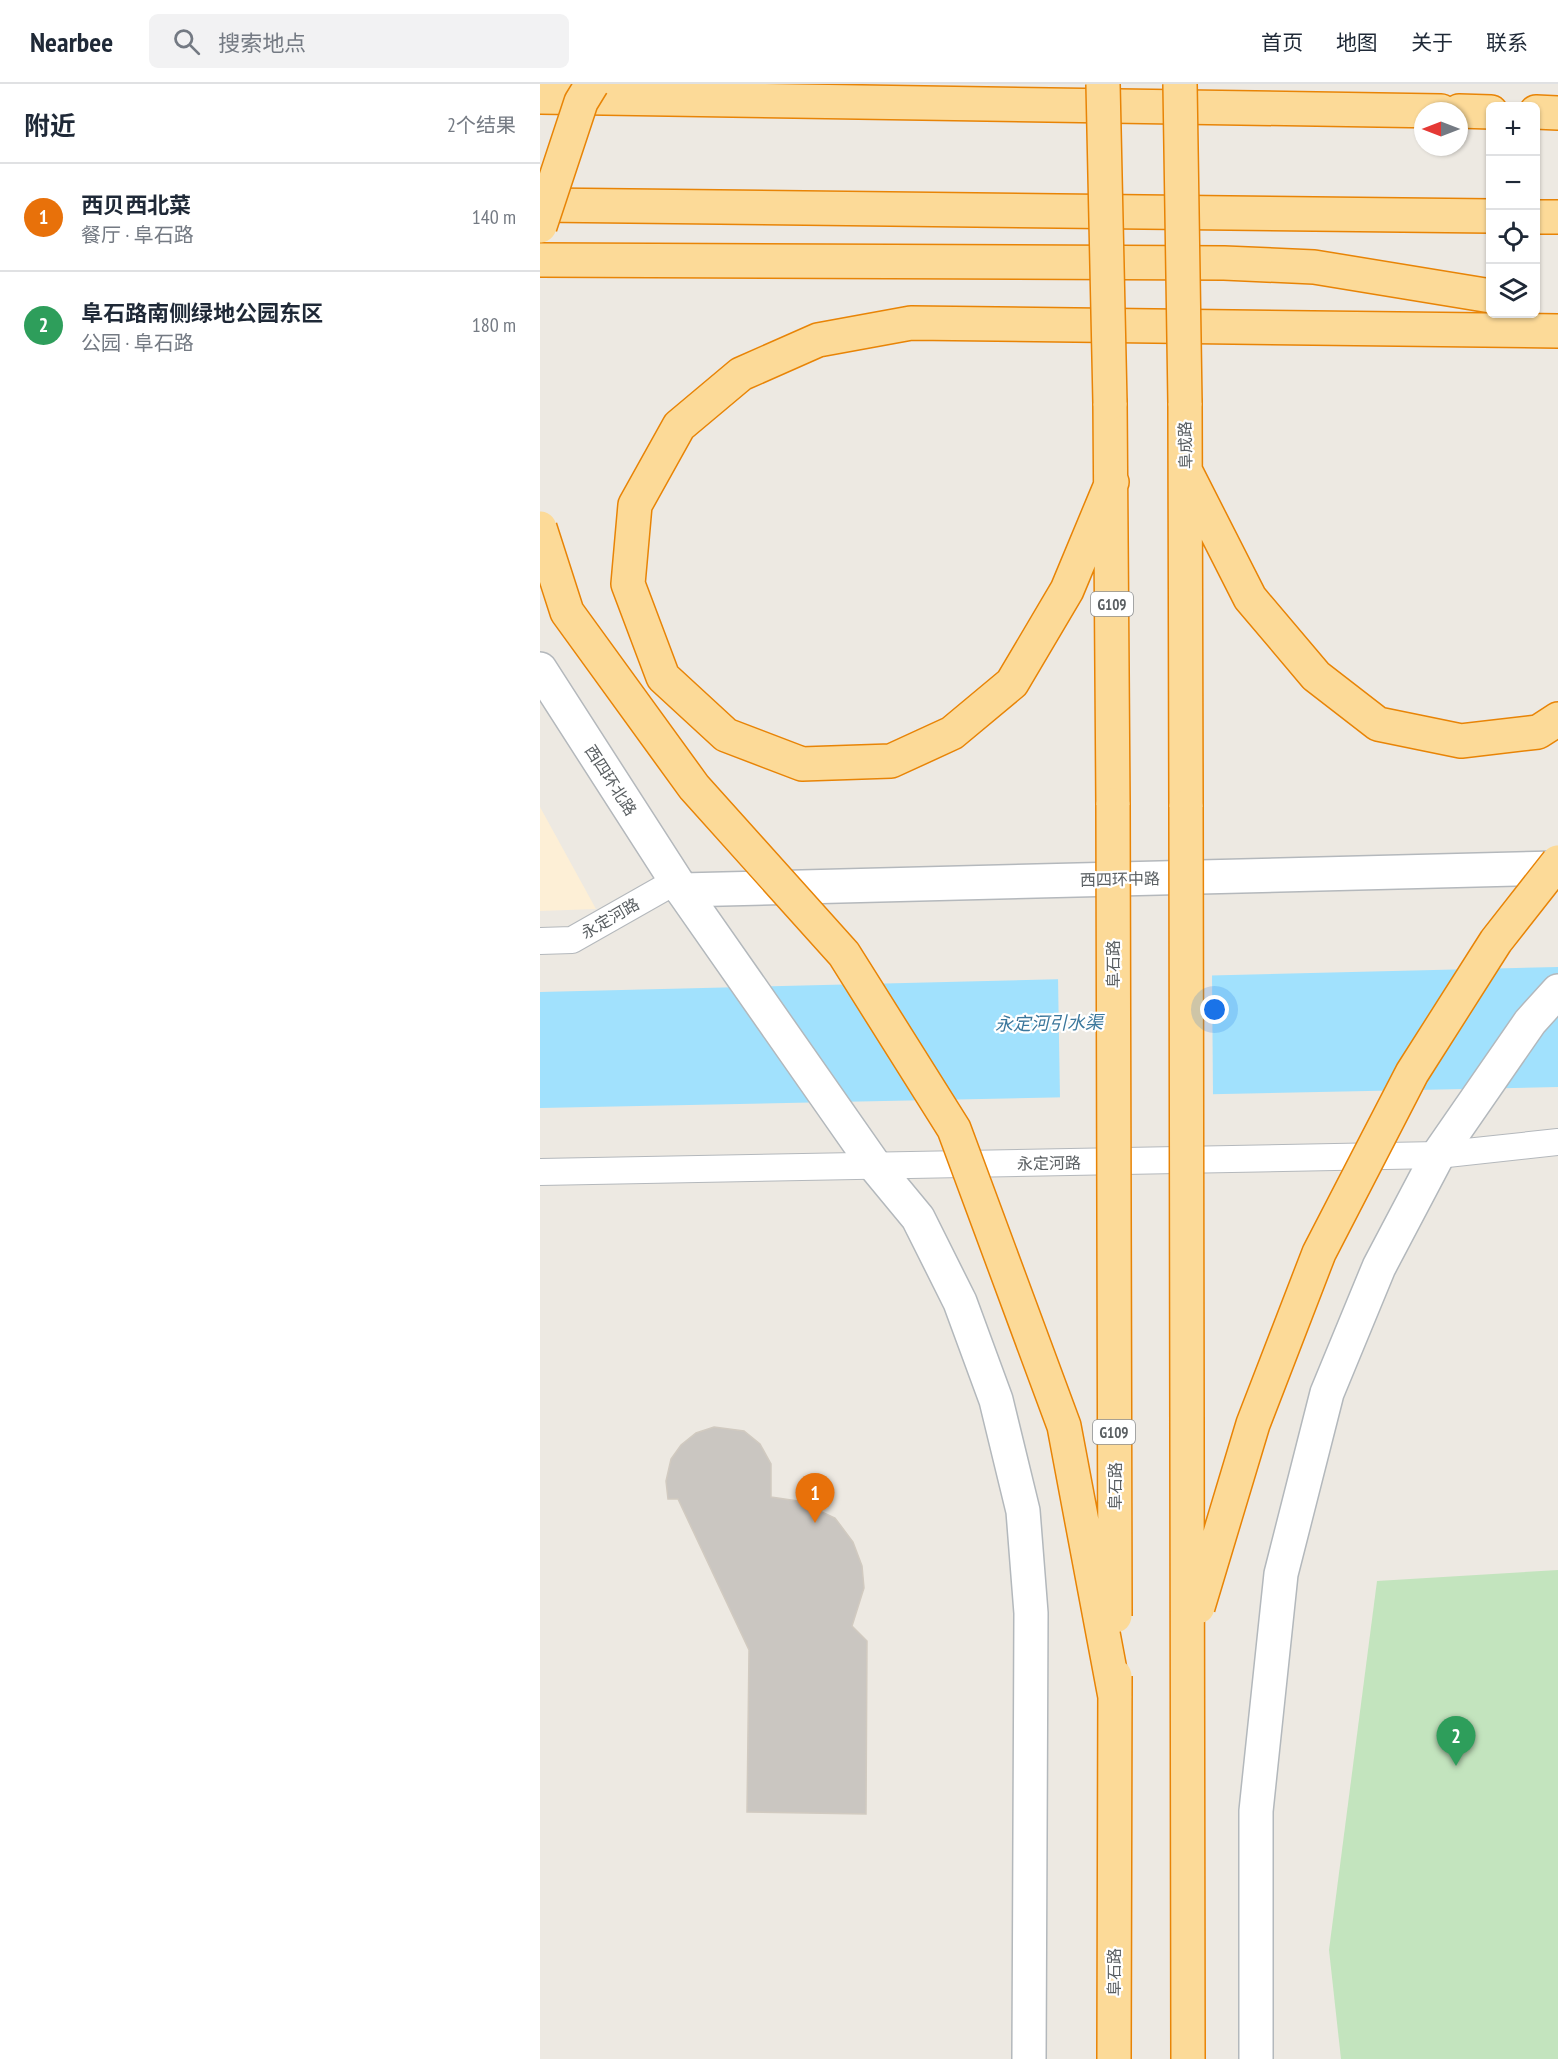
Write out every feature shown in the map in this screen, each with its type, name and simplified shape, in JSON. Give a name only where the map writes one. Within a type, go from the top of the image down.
[{"type":"highway","points":[[540,226],[581,102],[592,84]]},
{"type":"highway","name":"G109","points":[[1103,84],[1112,482]]},
{"type":"highway","name":"阜成路","points":[[1180,84],[1186,472],[1188,1641]]},
{"type":"highway","points":[[540,97],[1414,111]]},
{"type":"highway","points":[[1468,111],[1486,112]]},
{"type":"highway","points":[[1540,112],[1558,113]]},
{"type":"highway","points":[[540,205],[1486,216]]},
{"type":"highway","points":[[1540,217],[1558,217]]},
{"type":"highway","points":[[540,260],[1224,263],[1314,267],[1486,295]]},
{"type":"highway","points":[[1540,316],[1558,325]]},
{"type":"highway","points":[[1112,482],[1067,590],[1012,683],[952,733],[891,761],[802,764],[726,735],[663,677],[628,584],[635,505],[679,426],[741,374],[818,340],[911,323],[1558,332]]},
{"type":"highway","points":[[1186,472],[1250,598],[1316,676],[1378,724],[1461,741],[1538,732],[1558,719]]},
{"type":"highway","name":"阜石路","points":[[1112,482],[1114,2059]]},
{"type":"highway","points":[[540,528],[567,612]]},
{"type":"highway","points":[[540,560],[567,612],[694,787],[844,954],[954,1129],[1064,1426],[1115,1697]]},
{"type":"highway","points":[[1188,2059],[1188,1641],[1253,1424],[1319,1253],[1412,1073],[1496,941],[1558,862]]},
{"type":"main road","name":"西四环北路","points":[[540,669],[679,885],[876,1166]]},
{"type":"main road","name":"西四环中路","points":[[679,885],[1558,868]]},
{"type":"main road","points":[[1256,2059],[1256,1811],[1281,1574],[1327,1394],[1380,1267],[1438,1155],[1530,1022],[1558,991]]},
{"type":"main road","points":[[876,1166],[918,1218],[960,1302],[996,1400],[1023,1511],[1031,1613],[1029,2059]]},
{"type":"street","name":"永定河路","points":[[540,941],[572,940],[679,885]]},
{"type":"street","name":"永定河路","points":[[540,1172],[1438,1155],[1558,1142]]},
{"type":"shaded area","points":[[540,807],[596,909],[540,911]]},
{"type":"green space","points":[[1558,1570],[1558,2059],[1341,2059],[1329,1950],[1377,1581]]},
{"type":"water","name":"永定河引水渠","points":[[1558,967],[1558,1087],[540,1108],[540,992]]},
{"type":"pier","points":[[1212,973],[1213,1097],[1060,1099],[1058,976]]},
{"type":"building","points":[[714,1427],[744,1431],[760,1444],[771,1464],[771,1497],[798,1501],[835,1518],[853,1542],[862,1566],[864,1588],[852,1626],[867,1641],[866,1814],[747,1812],[749,1650],[678,1499],[668,1499],[666,1481],[671,1459],[681,1445],[696,1433]]},
{"type":"place","name":"西贝西北菜","points":[[815,1523]]},
{"type":"place","name":"阜石路南侧绿地公园东区","points":[[1456,1766]]}]
